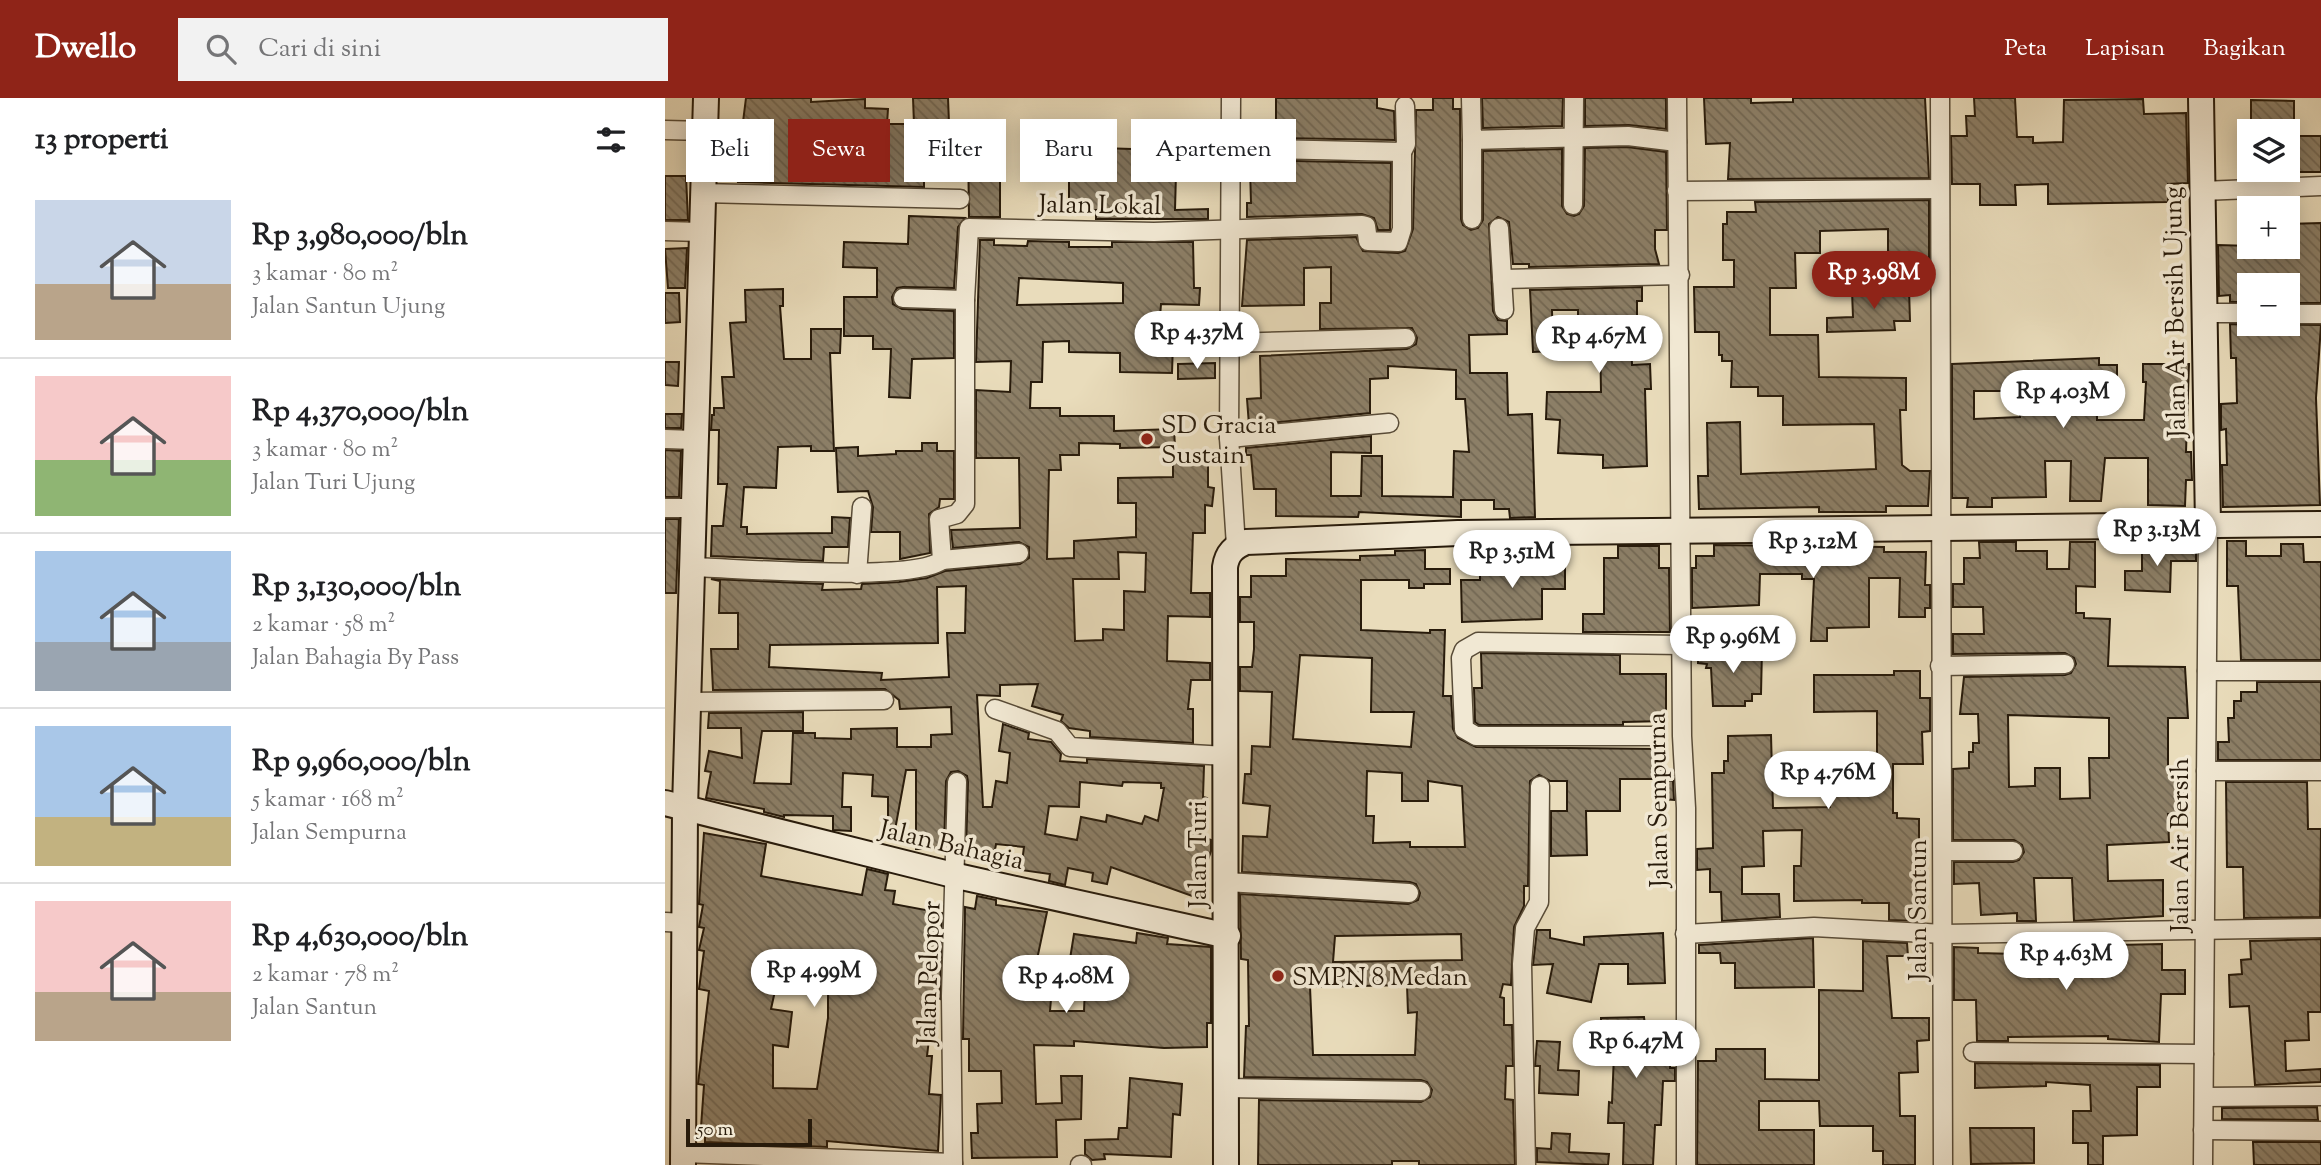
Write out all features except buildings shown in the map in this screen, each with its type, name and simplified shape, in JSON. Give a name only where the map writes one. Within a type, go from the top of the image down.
[{"type":"main road","points":[[705,119],[706,98]]},
{"type":"main road","name":"Jalan Air Bersih Ujung","points":[[2200,98],[2208,525]]},
{"type":"main road","points":[[683,1159],[675,923],[675,806],[687,702],[702,182]]},
{"type":"main road","points":[[1236,546],[1246,542],[1458,533],[2321,524]]},
{"type":"main road","name":"Jalan Turi","points":[[1226,1165],[1228,936],[1225,567],[1236,546]]},
{"type":"main road","name":"Jalan Bahagia","points":[[675,806],[957,876],[1228,936]]},
{"type":"street","points":[[1231,98],[1231,119]]},
{"type":"street","points":[[1471,98],[1472,219]]},
{"type":"street","points":[[1573,205],[1574,98]]},
{"type":"street","name":"Jalan Sempurna","points":[[1677,98],[1682,645],[1667,736],[1686,808],[1686,1165]]},
{"type":"street","name":"Jalan Santun","points":[[1940,98],[1939,528],[1944,934],[1943,1165]]},
{"type":"street","points":[[1296,150],[1402,152],[1405,144],[1405,106]]},
{"type":"street","points":[[665,130],[686,131]]},
{"type":"street","points":[[1472,140],[1629,136],[1677,142]]},
{"type":"street","name":"Jalan Lokal","points":[[965,300],[969,228],[1154,232],[1362,225],[1366,226],[1368,241],[1398,242],[1402,229],[1402,152]]},
{"type":"street","points":[[1231,182],[1229,438],[1236,546]]},
{"type":"street","points":[[2201,191],[2321,186]]},
{"type":"street","points":[[1677,191],[1939,189]]},
{"type":"street","points":[[702,193],[960,199]]},
{"type":"street","points":[[1499,228],[1504,310]]},
{"type":"street","points":[[665,231],[701,232]]},
{"type":"street","points":[[1502,279],[1680,275]]},
{"type":"street","points":[[903,298],[965,300],[965,504],[957,514],[939,519],[942,560]]},
{"type":"street","points":[[2204,313],[2237,313]]},
{"type":"street","points":[[2300,314],[2321,314]]},
{"type":"street","points":[[1230,343],[1406,338]]},
{"type":"street","points":[[1229,438],[1389,423]]},
{"type":"street","points":[[665,439],[694,440]]},
{"type":"street","points":[[857,574],[862,507]]},
{"type":"street","points":[[665,508],[692,508]]},
{"type":"street","name":"Jalan Air Bersih","points":[[2203,1165],[2208,525]]},
{"type":"street","points":[[691,567],[857,574],[928,568],[942,560],[1019,553]]},
{"type":"street","points":[[1667,736],[1476,736],[1464,729],[1461,658],[1464,650],[1478,642],[1682,645]]},
{"type":"street","points":[[1940,667],[2065,664]]},
{"type":"street","points":[[2207,671],[2321,671]]},
{"type":"street","points":[[687,702],[884,700]]},
{"type":"street","points":[[995,709],[1057,731],[1070,747],[1226,755]]},
{"type":"street","points":[[2206,771],[2321,771]]},
{"type":"street","name":"Jalan Pelopor","points":[[953,1164],[951,996],[957,876],[957,782]]},
{"type":"street","points":[[1526,1165],[1522,964],[1525,928],[1539,902],[1540,786]]},
{"type":"street","points":[[1943,851],[2013,851]]},
{"type":"street","points":[[1227,882],[1409,893]]},
{"type":"street","points":[[1685,934],[1814,927],[1944,934],[2321,928]]},
{"type":"street","points":[[1973,1052],[2204,1054]]},
{"type":"street","points":[[1227,1088],[1422,1091]]},
{"type":"street","points":[[2204,1097],[2321,1097]]},
{"type":"street","points":[[2203,1130],[2321,1131]]},
{"type":"street","points":[[683,1159],[953,1164]]},
{"type":"place","name":"SD Gracia Sustain","points":[[1147,439]]},
{"type":"place","name":"SMPN 8 Medan","points":[[1278,976]]}]
